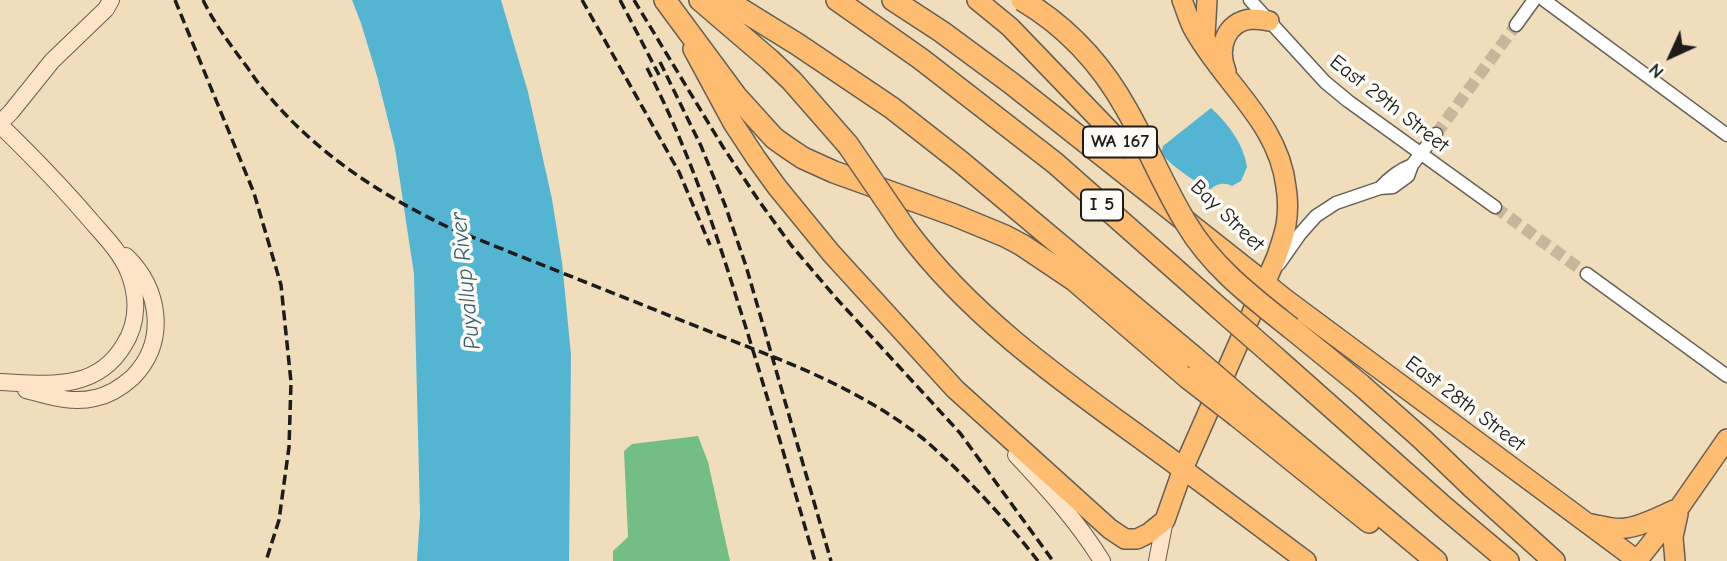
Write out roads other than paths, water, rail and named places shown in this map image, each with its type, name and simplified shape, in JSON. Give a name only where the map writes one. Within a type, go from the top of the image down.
[{"type":"highway","points":[[665,0],[736,96],[774,138],[803,158],[834,172],[954,215],[1022,245],[1074,280],[1191,368],[1436,561]]},
{"type":"highway","points":[[700,0],[792,81],[848,145],[906,230],[962,294],[1014,343],[1183,468]]},
{"type":"highway","points":[[726,0],[892,108],[961,162],[1191,368]]},
{"type":"highway","name":"I 5","points":[[836,0],[921,58],[1055,163],[1508,561]]},
{"type":"highway","points":[[893,0],[1012,83],[1265,284]]},
{"type":"highway","points":[[1021,0],[1057,24],[1079,45],[1115,88],[1186,223],[1216,263],[1236,284],[1422,439],[1554,561]]},
{"type":"highway","points":[[1241,409],[1348,507],[1423,561]]},
{"type":"main road","points":[[665,0],[733,122],[777,187],[840,263],[955,389],[1110,529],[1125,539],[1143,537],[1182,498],[1200,495],[1231,505]]},
{"type":"main road","name":"Bay Street","points":[[977,0],[1010,27],[1151,174],[1265,284],[1183,468],[1168,513]]},
{"type":"main road","points":[[1182,0],[1194,30],[1269,134],[1285,174],[1288,200],[1286,224],[1265,284]]},
{"type":"main road","points":[[1208,0],[1205,36],[1208,51]]},
{"type":"main road","points":[[1230,82],[1223,65],[1222,50],[1227,33],[1242,21],[1269,21]]},
{"type":"main road","name":"East 28th Street","points":[[1265,284],[1638,561]]},
{"type":"main road","points":[[1638,561],[1727,439]]},
{"type":"main road","points":[[1183,468],[1306,561]]},
{"type":"main road","points":[[1587,523],[1625,528],[1679,508]]},
{"type":"main road","points":[[1675,561],[1673,537],[1679,508]]},
{"type":"street","points":[[0,383],[64,400],[94,399],[117,389],[136,373],[149,355],[156,334],[155,303],[141,273],[0,124],[52,61],[106,9],[111,0]]},
{"type":"street","name":"East 29th Street","points":[[1237,0],[1269,21]]},
{"type":"street","name":"East 29th Street","points":[[1250,0],[1325,82],[1495,207]]},
{"type":"street","points":[[1516,25],[1534,0]]},
{"type":"street","points":[[1544,0],[1727,135]]},
{"type":"street","points":[[1265,284],[1316,216],[1336,203],[1380,188],[1403,168],[1412,165],[1436,134]]},
{"type":"street","points":[[0,383],[72,383],[103,369],[119,352],[126,343],[134,321],[135,297],[130,275],[115,248]]},
{"type":"street","points":[[1587,274],[1727,376]]},
{"type":"street","points":[[955,389],[1046,487],[1089,539],[1102,561]]},
{"type":"street","name":"Bay Street","points":[[1157,561],[1168,513]]},
{"type":"water","name":"Puyallup River","points":[[352,0],[501,0],[528,92],[552,199],[562,262],[571,355],[569,561],[417,561],[420,515],[414,274],[395,148],[377,76]]},
{"type":"water","points":[[1211,108],[1234,135],[1247,167],[1241,181],[1232,186],[1218,185],[1210,190],[1173,165],[1162,151],[1163,146]]},
{"type":"tunnel","points":[[1436,134],[1516,25]]},
{"type":"tunnel","points":[[1495,207],[1587,274]]},
{"type":"railway","points":[[175,0],[254,193],[281,285],[291,382],[289,447],[279,520],[266,561]]},
{"type":"railway","points":[[203,0],[260,86],[304,133],[350,170],[399,202],[452,229],[786,362],[856,395],[921,437],[984,498],[1038,561]]},
{"type":"railway","points":[[582,0],[679,172],[710,245]]},
{"type":"railway","points":[[620,0],[659,75]]},
{"type":"railway","points":[[634,0],[723,147],[791,245],[960,433],[1053,561]]},
{"type":"railway","points":[[660,62],[701,146],[746,266],[831,561]]},
{"type":"railway","points":[[647,68],[687,155],[720,245],[815,561]]}]
